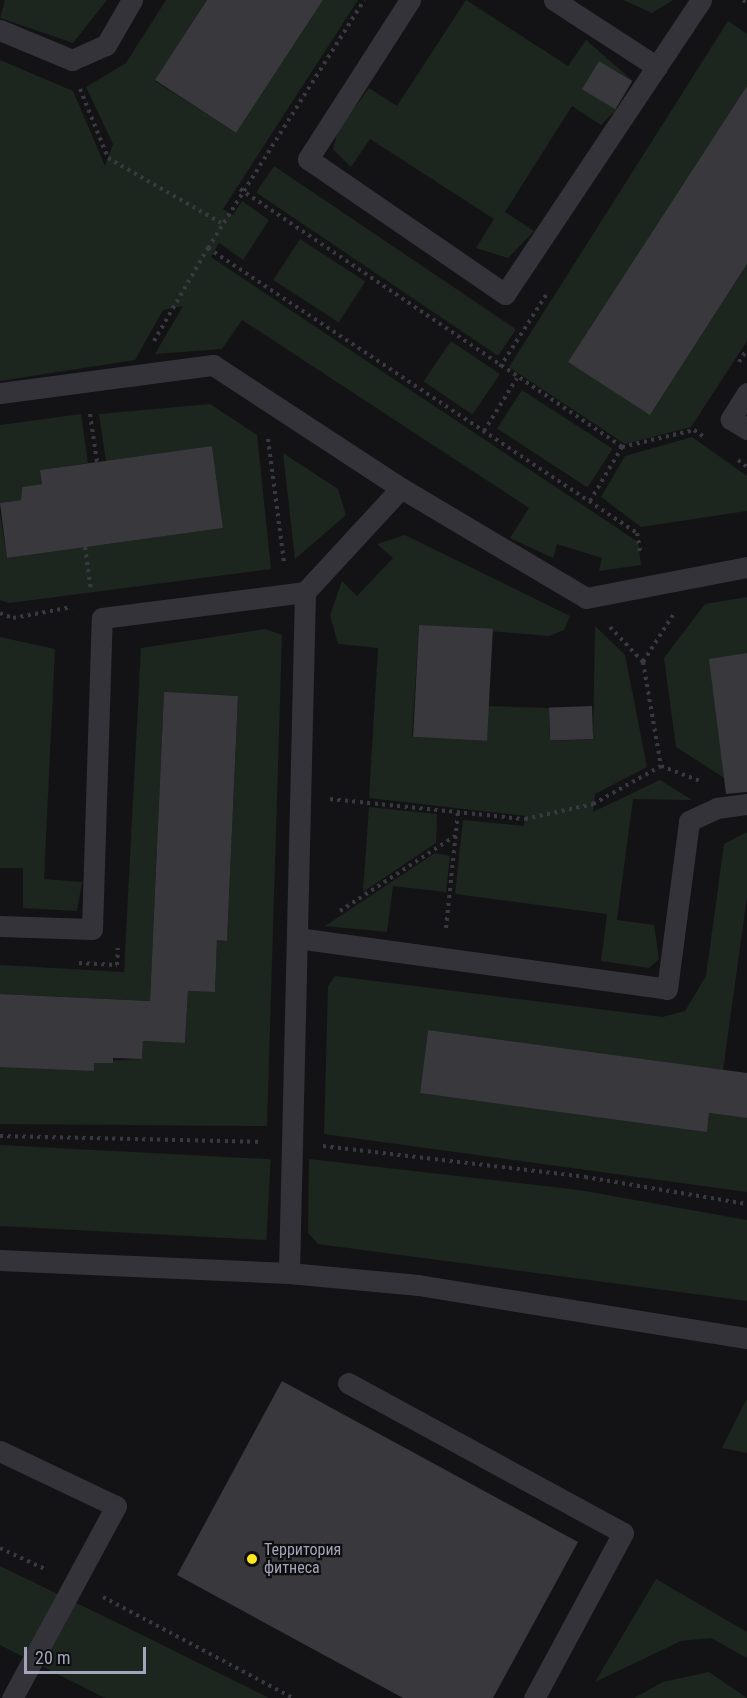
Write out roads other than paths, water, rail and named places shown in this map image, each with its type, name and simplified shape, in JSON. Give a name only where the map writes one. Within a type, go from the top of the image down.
[{"type":"lane","points":[[0,30],[72,60],[106,45],[132,0]]},
{"type":"lane","points":[[410,0],[308,159],[505,294],[701,0]]},
{"type":"lane","points":[[554,0],[657,67]]},
{"type":"lane","points":[[0,393],[213,365],[400,488],[586,598],[646,584],[747,567]]},
{"type":"lane","points":[[747,393],[731,419],[747,429]]},
{"type":"lane","points":[[0,926],[92,929],[102,618],[305,592],[400,488]]},
{"type":"lane","points":[[289,1273],[305,592]]},
{"type":"lane","points":[[297,938],[667,989],[689,821],[717,808],[747,804]]},
{"type":"lane","points":[[0,1260],[289,1273],[418,1285],[747,1338]]},
{"type":"lane","points":[[348,1383],[623,1533],[534,1698]]},
{"type":"lane","points":[[0,1451],[116,1506],[12,1698]]},
{"type":"place","name":"Территория фитнеса","points":[[252,1559]]}]
